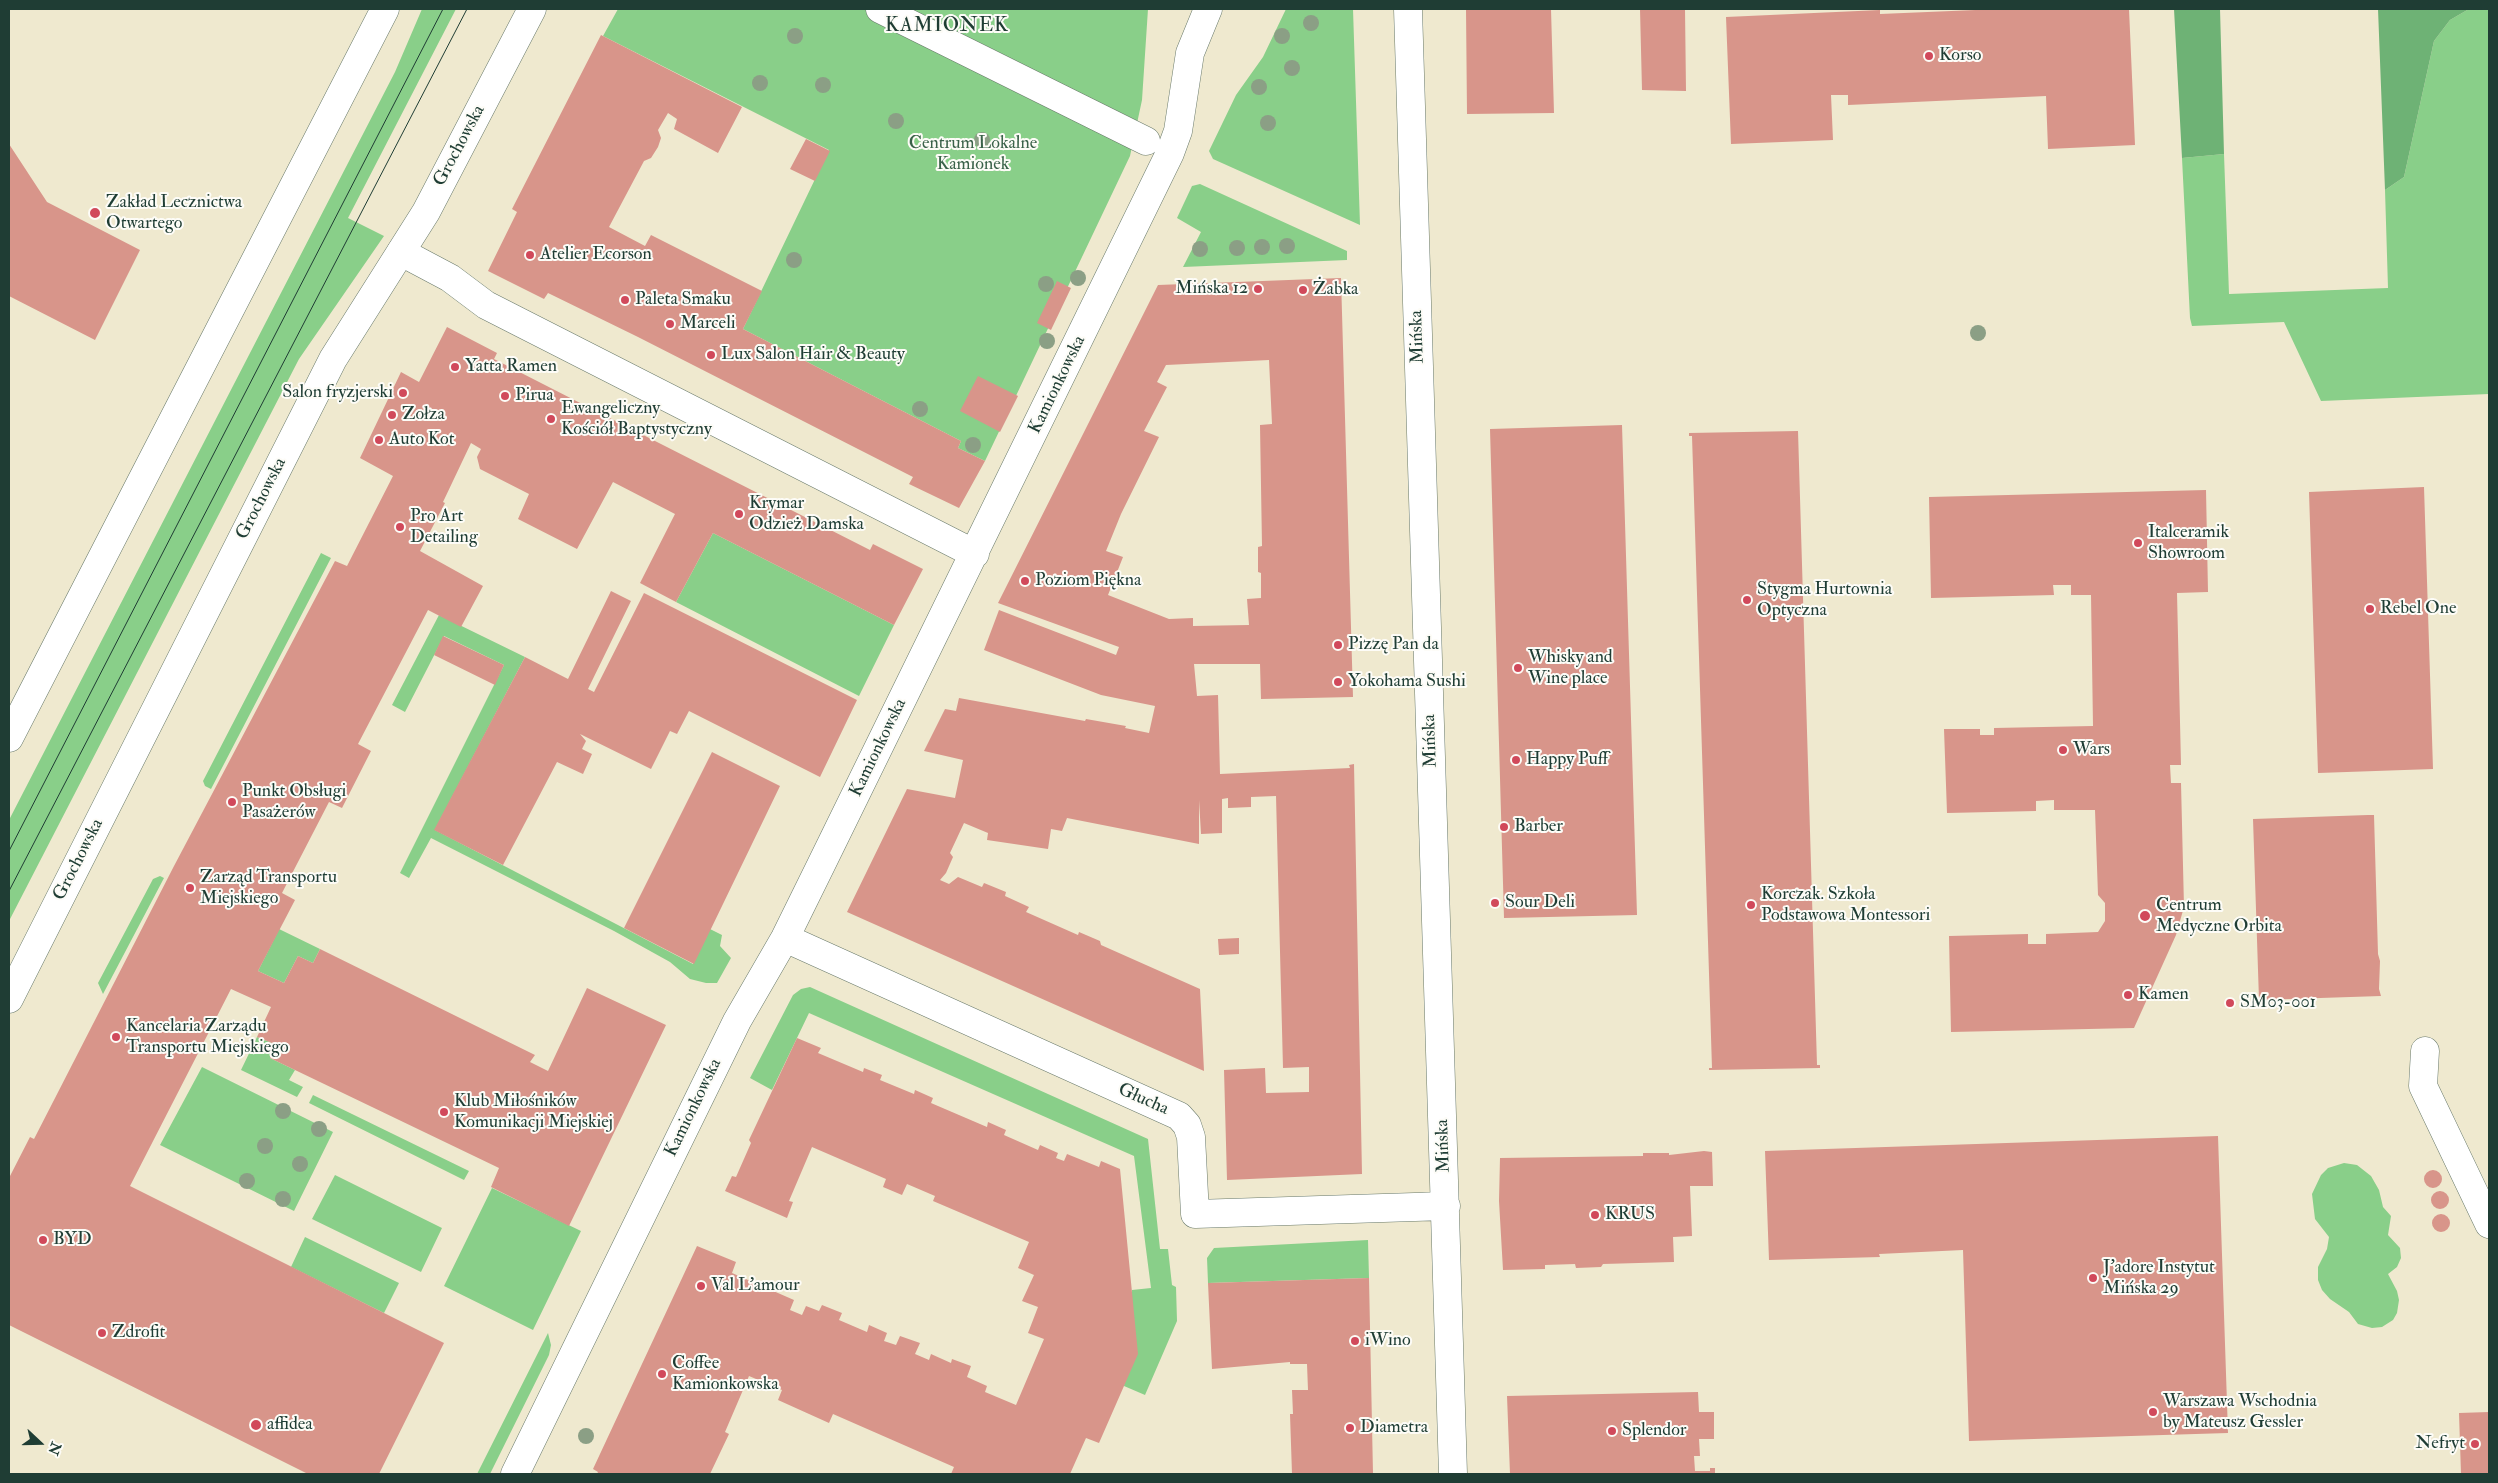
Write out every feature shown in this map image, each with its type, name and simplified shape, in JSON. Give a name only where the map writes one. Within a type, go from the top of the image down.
[{"type":"street","points":[[9,738],[385,9]]},
{"type":"street","name":"Grochowska","points":[[9,999],[333,360],[426,212],[532,9]]},
{"type":"street","points":[[880,9],[1146,141]]},
{"type":"street","name":"Kamionkowska","points":[[515,1474],[737,1022],[785,938],[975,554],[1176,139],[1190,54],[1208,9]]},
{"type":"street","name":"Mińska","points":[[1408,9],[1453,1474]]},
{"type":"street","points":[[401,252],[450,278],[486,305],[975,554]]},
{"type":"street","name":"Głucha","points":[[785,938],[1178,1116],[1187,1124],[1191,1137],[1195,1214],[1446,1206]]},
{"type":"street","points":[[2425,1051],[2423,1086],[2489,1224]]},
{"type":"green space","points":[[422,9],[456,9],[348,218],[384,236],[299,359],[9,921],[9,820],[395,72]]},
{"type":"green space","name":"Centrum Lokalne Kamionek","points":[[618,9],[1148,9],[1142,100],[1130,156],[985,461],[958,448],[961,441],[743,329],[829,150],[603,36]]},
{"type":"green space","points":[[1286,9],[1353,9],[1360,225],[1213,159],[1209,151],[1236,95],[1263,57]]},
{"type":"green space","points":[[2174,9],[2220,9],[2224,154],[2182,158]]},
{"type":"green space","points":[[2378,9],[2469,9],[2450,20],[2434,41],[2404,177],[2385,190]]},
{"type":"green space","points":[[2469,9],[2489,9],[2489,394],[2321,401],[2284,322],[2192,326],[2190,318],[2182,158],[2224,154],[2229,294],[2388,288],[2385,190],[2404,177],[2434,41],[2450,20]]},
{"type":"green space","points":[[1200,184],[1347,251],[1347,260],[1183,267],[1201,232],[1177,218],[1192,186]]},
{"type":"green space","points":[[713,533],[894,625],[859,696],[676,602]]},
{"type":"green space","points":[[321,553],[331,558],[211,789],[205,786],[203,781]]},
{"type":"green space","points":[[439,615],[525,657],[435,830],[693,964],[710,929],[722,935],[720,946],[731,958],[717,983],[706,983],[690,979],[670,962],[614,931],[431,838],[409,878],[400,873],[504,665],[444,636],[405,712],[392,705]]},
{"type":"green space","points":[[160,876],[164,878],[103,994],[98,983],[153,879]]},
{"type":"green space","points":[[279,929],[320,949],[313,963],[298,956],[284,983],[258,971]]},
{"type":"green space","points":[[810,987],[1148,1139],[1160,1249],[1168,1249],[1172,1285],[1176,1287],[1177,1321],[1145,1395],[1124,1386],[1132,1290],[1151,1288],[1134,1156],[809,1013],[772,1090],[750,1078],[793,995],[801,989]]},
{"type":"green space","points":[[257,1037],[277,1045],[270,1058],[295,1070],[289,1080],[303,1087],[297,1097],[241,1070]]},
{"type":"green space","points":[[202,1067],[333,1132],[294,1211],[160,1145]]},
{"type":"green space","points":[[313,1095],[469,1171],[464,1180],[309,1103]]},
{"type":"green space","points":[[2344,1163],[2357,1165],[2371,1176],[2379,1190],[2383,1207],[2391,1216],[2388,1235],[2400,1248],[2401,1258],[2397,1267],[2388,1274],[2397,1291],[2399,1300],[2397,1313],[2393,1320],[2382,1327],[2372,1328],[2358,1324],[2349,1312],[2330,1299],[2322,1290],[2318,1280],[2318,1267],[2327,1249],[2329,1237],[2315,1219],[2312,1194],[2321,1175],[2328,1168]]},
{"type":"green space","points":[[335,1175],[442,1228],[421,1272],[312,1219]]},
{"type":"green space","points":[[492,1188],[581,1231],[533,1330],[444,1286]]},
{"type":"green space","points":[[305,1237],[399,1283],[384,1313],[291,1267]]},
{"type":"green space","points":[[1368,1240],[1369,1278],[1208,1283],[1207,1258],[1214,1248]]},
{"type":"green space","points":[[548,1333],[551,1345],[549,1355],[490,1474],[477,1474]]},
{"type":"building","points":[[1466,9],[1551,9],[1554,113],[1467,114]]},
{"type":"building","points":[[1640,9],[1685,9],[1686,91],[1642,90]]},
{"type":"building","name":"Korso","points":[[1999,9],[2129,9],[2135,145],[2048,149],[2046,96],[1848,105],[1848,95],[1831,95],[1833,140],[1731,144],[1726,17],[1880,10],[1880,14]]},
{"type":"building","points":[[601,35],[742,107],[718,153],[674,129],[677,119],[668,113],[658,130],[661,138],[658,147],[651,158],[644,161],[609,227],[645,246],[651,235],[762,291],[743,329],[961,441],[958,448],[985,461],[959,508],[909,484],[913,477],[638,337],[548,293],[544,299],[488,271],[517,212],[512,209]]},
{"type":"building","points":[[806,139],[830,151],[815,181],[790,169]]},
{"type":"building","points":[[9,144],[47,202],[140,250],[95,340],[9,296]]},
{"type":"building","points":[[1341,278],[1353,697],[1261,699],[1260,664],[1194,664],[1197,696],[1218,695],[1220,774],[1350,768],[1349,765],[1354,764],[1362,1174],[1227,1180],[1224,1070],[1265,1068],[1266,1093],[1309,1092],[1309,1067],[1283,1068],[1276,796],[1251,797],[1251,807],[1228,808],[1228,798],[1222,799],[1222,833],[1201,834],[1199,800],[1199,844],[1067,818],[1062,831],[1051,829],[1048,849],[987,840],[988,833],[964,823],[950,853],[953,857],[946,873],[940,880],[949,884],[958,877],[982,887],[984,883],[1006,892],[1005,896],[1029,907],[1026,912],[1078,935],[1079,932],[1100,941],[1101,945],[1200,989],[1204,1071],[847,912],[907,789],[955,798],[963,760],[924,751],[945,709],[956,711],[959,698],[1085,721],[1086,719],[1126,726],[1125,728],[1149,733],[1155,706],[1101,695],[984,650],[999,610],[1116,655],[1119,647],[998,603],[1158,285]],"holes":[[[1269,360],[1272,424],[1260,425],[1262,546],[1258,547],[1258,572],[1261,573],[1261,598],[1247,599],[1249,625],[1193,626],[1193,618],[1169,619],[1108,595],[1123,557],[1106,551],[1121,514],[1159,437],[1144,431],[1167,387],[1157,382],[1166,365]]]},
{"type":"building","points":[[1057,281],[1071,288],[1051,330],[1037,323]]},
{"type":"building","points":[[447,327],[497,353],[494,359],[588,407],[870,550],[873,544],[923,569],[894,625],[713,533],[676,602],[640,583],[675,514],[613,482],[577,549],[518,519],[529,494],[480,469],[477,457],[481,449],[471,443],[443,502],[445,503],[420,551],[483,586],[461,627],[428,610],[358,744],[371,751],[342,808],[329,802],[282,893],[295,900],[258,971],[284,983],[298,956],[313,963],[320,949],[535,1055],[530,1062],[548,1071],[587,988],[666,1025],[569,1226],[491,1187],[499,1168],[270,1058],[277,1045],[257,1037],[271,1007],[231,989],[130,1186],[444,1343],[379,1474],[308,1474],[9,1325],[9,1178],[30,1137],[34,1139],[174,866],[335,561],[347,566],[393,476],[360,458],[401,372],[419,382]]},
{"type":"building","points":[[978,376],[1018,396],[1000,432],[960,411]]},
{"type":"building","points":[[1622,425],[1637,915],[1504,918],[1490,429]]},
{"type":"building","points":[[1798,431],[1817,1065],[1820,1065],[1820,1068],[1709,1070],[1709,1068],[1712,1068],[1692,436],[1689,436],[1689,433]]},
{"type":"building","name":"Rebel One","points":[[2424,487],[2433,769],[2318,773],[2309,492]]},
{"type":"building","name":"Wars","points":[[2206,490],[2208,592],[2177,593],[2181,765],[2170,765],[2171,783],[2181,783],[2184,907],[2176,935],[2134,1028],[1951,1032],[1949,936],[2028,934],[2028,944],[2046,944],[2046,934],[2098,932],[2105,921],[2105,903],[2098,895],[2095,810],[2054,810],[2054,800],[2036,801],[2036,811],[1947,813],[1944,729],[1980,729],[1980,735],[1994,735],[1994,728],[2093,726],[2091,595],[2071,595],[2071,585],[2053,585],[2054,595],[1931,598],[1929,497]]},
{"type":"building","points":[[611,591],[631,601],[588,689],[594,692],[644,593],[857,700],[820,777],[689,711],[677,734],[670,731],[651,769],[580,734],[586,741],[582,749],[592,754],[583,774],[557,762],[503,865],[434,830],[525,657],[568,679]]},
{"type":"building","points":[[443,636],[504,665],[495,685],[434,655]]},
{"type":"building","points":[[712,752],[780,786],[694,964],[624,928]]},
{"type":"building","points":[[2374,815],[2378,954],[2380,961],[2379,989],[2381,996],[2259,1000],[2253,819]]},
{"type":"building","points":[[1239,938],[1239,954],[1219,955],[1218,939]]},
{"type":"building","points":[[797,1038],[821,1048],[818,1053],[863,1072],[864,1068],[882,1075],[880,1080],[914,1094],[915,1090],[933,1098],[931,1103],[987,1127],[988,1122],[1006,1130],[1004,1135],[1038,1150],[1040,1145],[1058,1153],[1056,1158],[1064,1161],[1067,1154],[1099,1167],[1101,1161],[1120,1169],[1138,1354],[1099,1443],[1086,1438],[1070,1474],[951,1474],[954,1467],[833,1414],[829,1423],[778,1400],[782,1390],[749,1376],[725,1432],[729,1434],[710,1474],[597,1474],[598,1472],[593,1469],[697,1246],[736,1262],[732,1273],[794,1300],[790,1310],[802,1315],[806,1306],[819,1311],[822,1305],[842,1313],[839,1320],[867,1332],[869,1325],[887,1333],[884,1341],[896,1345],[900,1336],[920,1343],[915,1354],[929,1360],[931,1354],[951,1363],[952,1359],[971,1366],[967,1377],[987,1386],[985,1392],[1016,1405],[1044,1339],[1028,1333],[1038,1307],[1022,1301],[1034,1275],[1018,1268],[1029,1242],[933,1201],[935,1196],[907,1184],[902,1195],[883,1187],[886,1179],[812,1147],[789,1201],[793,1202],[787,1218],[725,1191],[732,1176],[736,1177],[751,1143],[749,1140]]},
{"type":"building","name":"J'adore Instytut Mińska 29","points":[[2218,1136],[2228,1433],[1969,1441],[1963,1250],[1879,1254],[1880,1257],[1769,1260],[1765,1151]]},
{"type":"building","name":"KRUS","points":[[1704,1151],[1712,1152],[1713,1186],[1690,1186],[1692,1236],[1673,1237],[1674,1262],[1603,1264],[1601,1267],[1576,1268],[1575,1264],[1545,1265],[1545,1269],[1503,1270],[1499,1201],[1500,1158],[1643,1156],[1643,1153],[1669,1153],[1669,1155]]},
{"type":"building","points":[[2433,1170],[2439,1173],[2442,1179],[2439,1185],[2433,1188],[2427,1185],[2424,1179],[2427,1173]]},
{"type":"building","points":[[2440,1191],[2446,1194],[2449,1200],[2446,1206],[2440,1209],[2434,1206],[2431,1200],[2434,1194]]},
{"type":"building","points":[[2441,1214],[2447,1217],[2450,1223],[2447,1229],[2441,1232],[2435,1229],[2432,1223],[2435,1217]]},
{"type":"building","points":[[1369,1278],[1373,1474],[1292,1474],[1290,1414],[1293,1414],[1292,1390],[1308,1390],[1307,1364],[1290,1364],[1290,1362],[1212,1369],[1208,1283]]},
{"type":"building","name":"Splendor","points":[[1698,1392],[1699,1412],[1714,1412],[1714,1439],[1699,1439],[1700,1456],[1694,1456],[1695,1471],[1710,1471],[1710,1468],[1715,1468],[1715,1474],[1510,1474],[1507,1396]]},
{"type":"building","name":"Nefryt","points":[[2489,1412],[2489,1474],[2461,1474],[2459,1413]]},
{"type":"tram line","points":[[9,851],[443,9]]},
{"type":"tram line","points":[[9,891],[467,9]]},
{"type":"place","name":"Korso","points":[[1929,56]]},
{"type":"place","name":"Zakład Lecznictwa Otwartego","points":[[95,213]]},
{"type":"place","name":"Atelier Ecorson","points":[[530,255]]},
{"type":"place","name":"Mińska 12","points":[[1258,289]]},
{"type":"place","name":"Żabka","points":[[1303,290]]},
{"type":"place","name":"Paleta Smaku","points":[[625,300]]},
{"type":"place","name":"Marceli","points":[[670,324]]},
{"type":"place","name":"Lux Salon Hair & Beauty","points":[[711,355]]},
{"type":"place","name":"Yatta Ramen","points":[[455,367]]},
{"type":"place","name":"Salon fryzjerski","points":[[403,393]]},
{"type":"place","name":"Pirua","points":[[505,396]]},
{"type":"place","name":"Zołza","points":[[392,415]]},
{"type":"place","name":"Ewangeliczny Kościół Baptystyczny","points":[[551,419]]},
{"type":"place","name":"Auto Kot","points":[[379,440]]},
{"type":"place","name":"Krymar Odzież Damska","points":[[739,514]]},
{"type":"place","name":"Pro Art Detailing","points":[[400,527]]},
{"type":"place","name":"Italceramik Showroom","points":[[2138,543]]},
{"type":"place","name":"Poziom Piękna","points":[[1025,581]]},
{"type":"place","name":"Stygma Hurtownia Optyczna","points":[[1747,600]]},
{"type":"place","name":"Rebel One","points":[[2370,609]]},
{"type":"place","name":"Pizzę Pan da","points":[[1338,645]]},
{"type":"place","name":"Whisky and Wine place","points":[[1518,668]]},
{"type":"place","name":"Yokohama Sushi","points":[[1338,682]]},
{"type":"place","name":"Wars","points":[[2063,750]]},
{"type":"place","name":"Happy Puff","points":[[1516,760]]},
{"type":"place","name":"Punkt Obsługi Pasażerów","points":[[232,802]]},
{"type":"place","name":"Barber","points":[[1504,827]]},
{"type":"place","name":"Zarząd Transportu Miejskiego","points":[[190,888]]},
{"type":"place","name":"Sour Deli","points":[[1495,903]]},
{"type":"place","name":"Korczak. Szkoła Podstawowa Montessori","points":[[1751,905]]},
{"type":"place","name":"Centrum Medyczne Orbita","points":[[2145,916]]},
{"type":"place","name":"Kamen","points":[[2128,995]]},
{"type":"place","name":"SM03-001","points":[[2230,1003]]},
{"type":"place","name":"Kancelaria Zarządu Transportu Miejskiego","points":[[116,1037]]},
{"type":"place","name":"Klub Miłośników Komunikacji Miejskiej","points":[[444,1112]]},
{"type":"place","name":"KRUS","points":[[1595,1215]]},
{"type":"place","name":"BYD","points":[[43,1240]]},
{"type":"place","name":"J'adore Instytut Mińska 29","points":[[2093,1278]]},
{"type":"place","name":"Val L'amour","points":[[701,1286]]},
{"type":"place","name":"Zdrofit","points":[[102,1333]]},
{"type":"place","name":"iWino","points":[[1355,1341]]},
{"type":"place","name":"Coffee Kamionkowska","points":[[662,1374]]},
{"type":"place","name":"Warszawa Wschodnia by Mateusz Gessler","points":[[2153,1412]]},
{"type":"place","name":"affidea","points":[[256,1425]]},
{"type":"place","name":"Diametra","points":[[1350,1428]]},
{"type":"place","name":"Splendor","points":[[1612,1431]]},
{"type":"place","name":"Nefryt","points":[[2475,1444]]},
{"type":"district","name":"KAMIONEK","points":[[947,27]]}]
